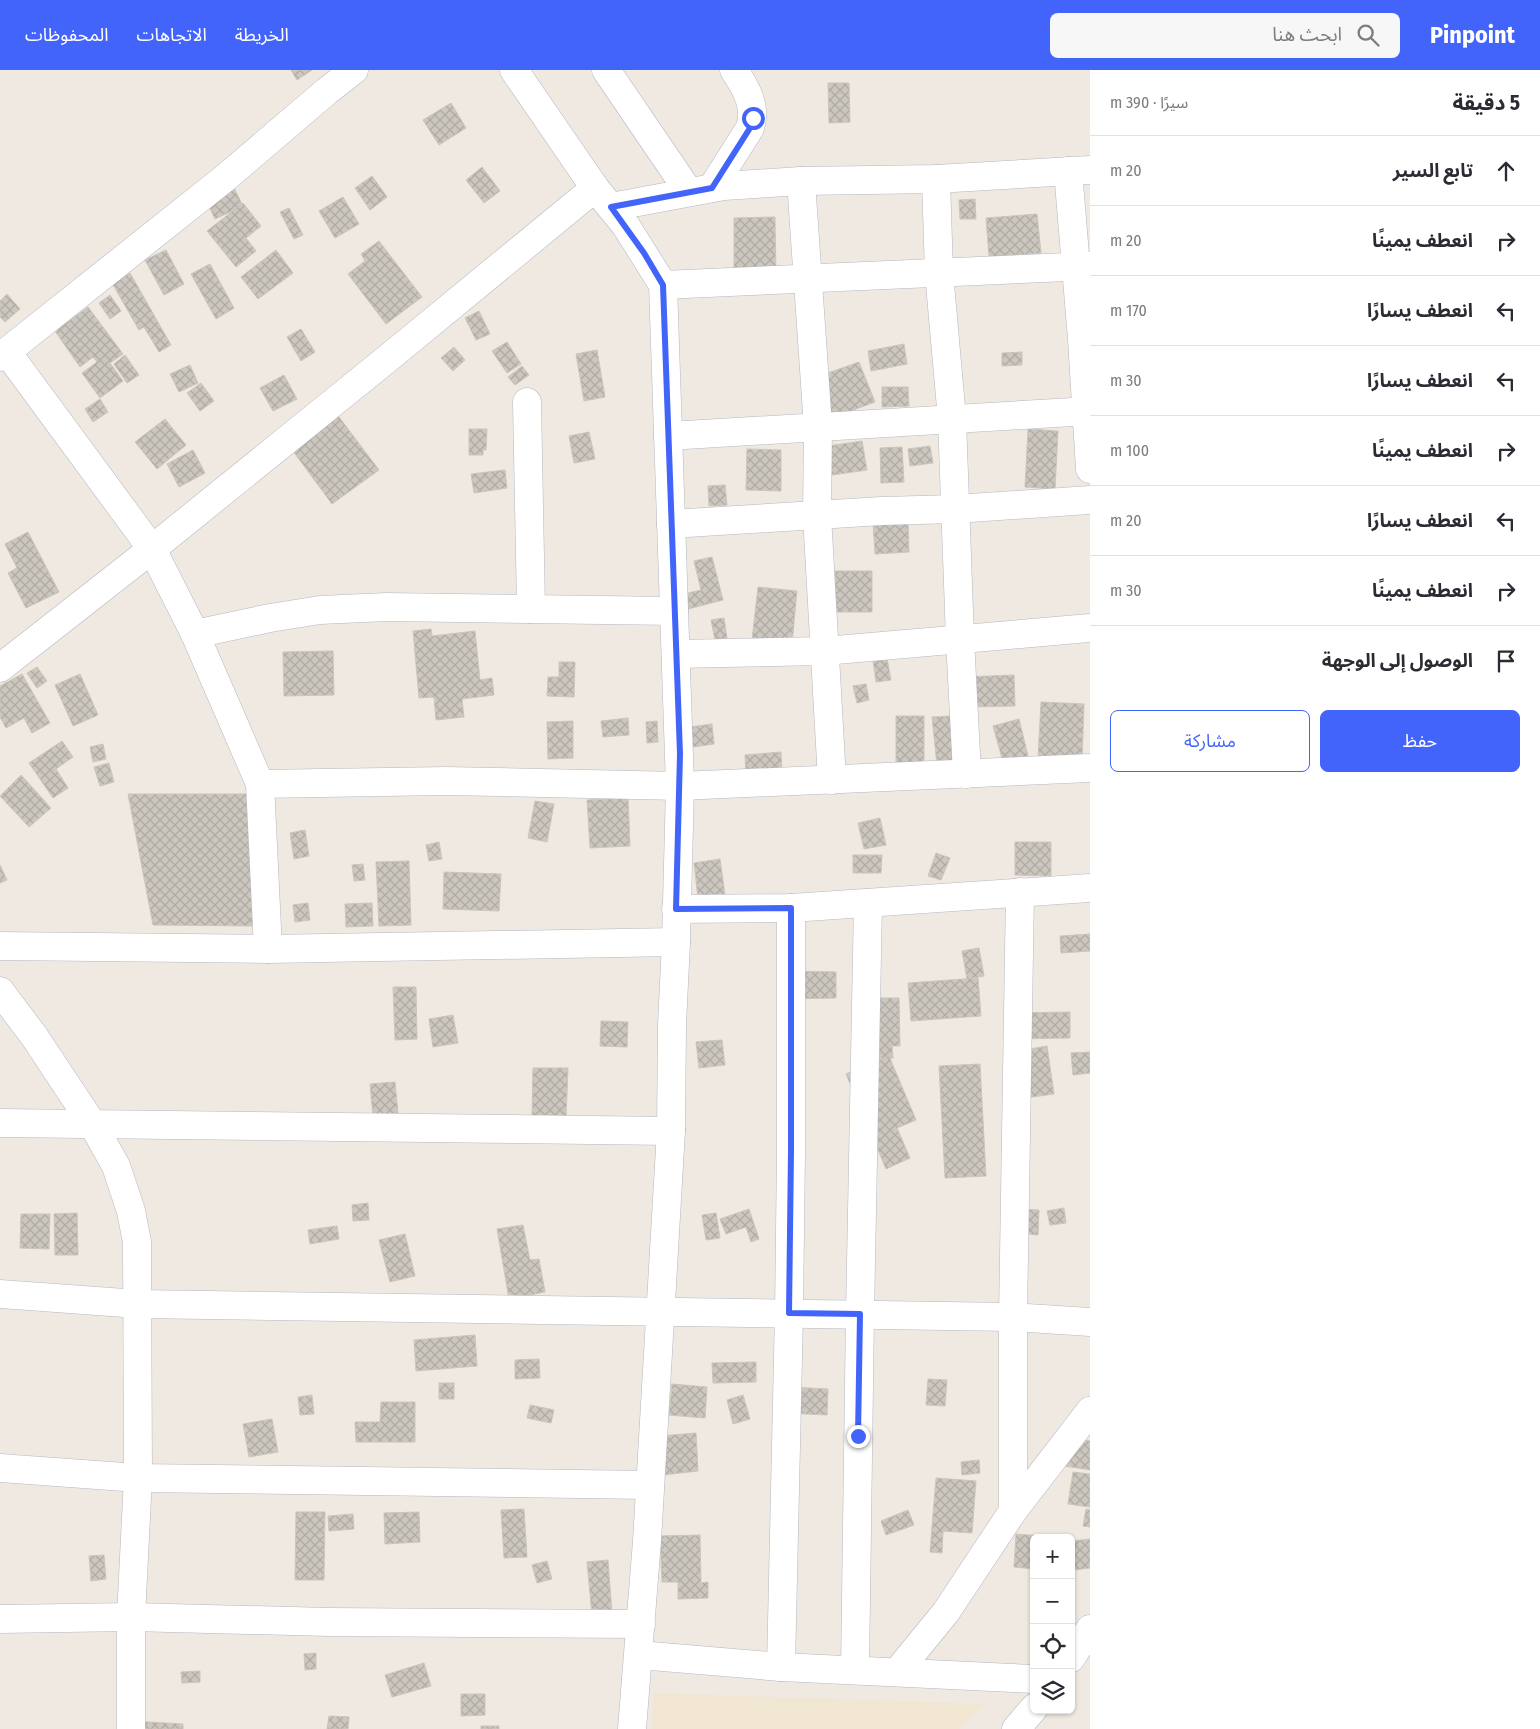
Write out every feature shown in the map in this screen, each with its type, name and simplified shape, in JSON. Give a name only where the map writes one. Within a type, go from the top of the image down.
[{"type":"street","points":[[268,949],[260,784],[195,634],[152,549],[3,355],[225,178],[327,90],[354,70]]},
{"type":"street","points":[[514,70],[603,198],[644,253],[663,285],[680,786],[672,1025],[671,1131],[639,1655],[632,1729]]},
{"type":"street","points":[[606,70],[701,190]]},
{"type":"street","points":[[701,190],[750,128],[753,108],[742,72]]},
{"type":"street","points":[[0,668],[152,549],[380,365],[603,198],[802,181],[936,179],[1079,171],[1083,266],[1082,339],[1088,411],[1090,469]]},
{"type":"street","points":[[936,179],[939,272],[952,419],[967,774]]},
{"type":"street","points":[[802,181],[818,427],[817,515],[832,780]]},
{"type":"street","points":[[663,285],[1083,266]]},
{"type":"street","points":[[527,402],[531,609]]},
{"type":"street","points":[[668,436],[1088,411]]},
{"type":"street","points":[[671,524],[1090,500]]},
{"type":"street","points":[[195,634],[270,618],[320,610],[387,607],[674,611]]},
{"type":"street","points":[[676,654],[824,651],[1090,628]]},
{"type":"street","points":[[260,784],[446,781],[680,786],[1090,768]]},
{"type":"street","points":[[676,909],[791,908],[1090,888]]},
{"type":"street","points":[[1013,1511],[1013,1317],[1020,892]]},
{"type":"street","points":[[855,1670],[868,903]]},
{"type":"street","points":[[781,1667],[789,1313],[791,908]]},
{"type":"street","points":[[0,946],[268,949],[676,942]]},
{"type":"street","points":[[0,991],[34,1036],[93,1126],[116,1166],[131,1210],[137,1242],[138,1478],[131,1617],[131,1729]]},
{"type":"street","points":[[0,1123],[93,1126],[671,1131]]},
{"type":"street","points":[[0,1294],[138,1304],[860,1314],[1013,1317],[1090,1322]]},
{"type":"street","points":[[897,1672],[946,1612],[1013,1511],[1090,1410]]},
{"type":"street","points":[[0,1468],[138,1478],[650,1485]]},
{"type":"street","points":[[0,1619],[131,1617],[329,1622],[641,1624]]},
{"type":"street","points":[[1075,1652],[1090,1629]]},
{"type":"street","points":[[639,1655],[781,1667],[1030,1679]]},
{"type":"street","points":[[1016,1729],[1030,1713]]},
{"type":"shaded area","points":[[654,1693],[984,1704],[960,1729],[652,1729]]},
{"type":"building","points":[[291,70],[312,70],[297,80]]},
{"type":"building","points":[[828,83],[849,83],[850,122],[829,123]]},
{"type":"building","points":[[451,103],[466,128],[439,145],[423,120]]},
{"type":"building","points":[[482,167],[500,191],[484,203],[466,180]]},
{"type":"building","points":[[372,176],[387,197],[370,210],[355,188]]},
{"type":"building","points":[[234,188],[243,206],[215,219],[207,202]]},
{"type":"building","points":[[343,197],[359,224],[335,238],[319,211]]},
{"type":"building","points":[[975,199],[976,219],[960,219],[959,200]]},
{"type":"building","points":[[243,203],[261,226],[246,238],[256,251],[236,267],[207,231]]},
{"type":"building","points":[[289,208],[303,235],[294,239],[280,212]]},
{"type":"building","points":[[1037,214],[1041,253],[989,257],[986,218]]},
{"type":"building","points":[[775,217],[776,276],[734,276],[734,218]]},
{"type":"building","points":[[379,241],[422,297],[386,324],[348,274],[365,261],[361,254]]},
{"type":"building","points":[[166,250],[184,284],[164,295],[145,260]]},
{"type":"building","points":[[276,250],[293,273],[258,299],[241,277]]},
{"type":"building","points":[[210,264],[234,308],[216,319],[191,274]]},
{"type":"building","points":[[130,273],[171,345],[159,352],[144,327],[139,330],[112,283]]},
{"type":"building","points":[[7,294],[20,309],[5,322],[0,317],[0,301]]},
{"type":"building","points":[[110,295],[121,311],[110,319],[99,303]]},
{"type":"building","points":[[88,307],[123,354],[110,363],[123,381],[100,398],[82,373],[97,362],[93,357],[80,367],[55,331]]},
{"type":"building","points":[[479,311],[490,334],[476,340],[465,318]]},
{"type":"building","points":[[301,329],[315,352],[301,361],[287,337]]},
{"type":"building","points":[[507,342],[521,364],[507,373],[492,351]]},
{"type":"building","points":[[904,344],[907,364],[871,371],[868,351]]},
{"type":"building","points":[[454,347],[465,360],[453,371],[441,358]]},
{"type":"building","points":[[597,350],[605,397],[584,401],[576,354]]},
{"type":"building","points":[[1022,352],[1022,365],[1002,366],[1002,353]]},
{"type":"building","points":[[125,355],[139,375],[127,383],[114,364]]},
{"type":"building","points":[[859,362],[875,402],[826,420],[811,379]]},
{"type":"building","points":[[190,365],[198,383],[179,392],[170,374]]},
{"type":"building","points":[[522,366],[529,375],[515,385],[508,377]]},
{"type":"building","points":[[284,375],[297,399],[273,411],[260,388]]},
{"type":"building","points":[[201,383],[214,401],[200,411],[187,393]]},
{"type":"building","points":[[882,387],[908,387],[909,406],[882,407]]},
{"type":"building","points":[[100,399],[108,412],[93,422],[85,409]]},
{"type":"building","points":[[336,413],[379,470],[332,504],[290,447]]},
{"type":"building","points":[[165,419],[186,445],[157,469],[135,442]]},
{"type":"building","points":[[469,429],[487,429],[486,450],[483,450],[483,455],[469,455]]},
{"type":"building","points":[[1028,429],[1058,431],[1055,489],[1025,487]]},
{"type":"building","points":[[589,432],[595,459],[574,463],[569,436]]},
{"type":"building","points":[[862,441],[867,470],[832,475],[828,446]]},
{"type":"building","points":[[930,446],[933,463],[910,466],[908,449]]},
{"type":"building","points":[[902,447],[904,482],[881,483],[880,448]]},
{"type":"building","points":[[747,449],[781,450],[781,491],[746,490]]},
{"type":"building","points":[[193,450],[205,473],[179,487],[167,464]]},
{"type":"building","points":[[505,470],[507,488],[474,493],[471,474]]},
{"type":"building","points":[[725,485],[727,505],[709,506],[708,486]]},
{"type":"building","points":[[908,521],[909,552],[875,554],[873,523]]},
{"type":"building","points":[[28,532],[59,592],[26,608],[8,573],[17,568],[5,544]]},
{"type":"building","points":[[712,557],[723,600],[688,609],[684,594],[701,590],[694,561]]},
{"type":"building","points":[[835,571],[872,571],[872,612],[834,612]]},
{"type":"building","points":[[758,587],[797,591],[792,644],[752,640]]},
{"type":"building","points":[[724,618],[727,638],[715,640],[711,620]]},
{"type":"building","points":[[431,629],[432,636],[475,631],[480,680],[492,678],[494,695],[462,699],[464,717],[436,720],[434,697],[419,698],[413,631]]},
{"type":"building","points":[[333,651],[334,695],[284,696],[283,652]]},
{"type":"building","points":[[887,658],[891,680],[876,682],[873,660]]},
{"type":"building","points":[[559,662],[575,662],[574,697],[547,696],[548,677],[559,677]]},
{"type":"building","points":[[37,667],[47,681],[37,688],[27,673]]},
{"type":"building","points":[[22,674],[50,723],[32,733],[24,718],[6,728],[0,717],[0,686]]},
{"type":"building","points":[[80,674],[98,715],[73,726],[55,685]]},
{"type":"building","points":[[1014,675],[1015,706],[965,707],[965,677]]},
{"type":"building","points":[[866,684],[869,700],[857,703],[853,686]]},
{"type":"building","points":[[1041,702],[1084,704],[1082,760],[1038,758]]},
{"type":"building","points":[[896,716],[924,716],[924,766],[896,766]]},
{"type":"building","points":[[951,716],[956,763],[937,765],[932,717]]},
{"type":"building","points":[[628,718],[629,735],[603,737],[601,721]]},
{"type":"building","points":[[1019,719],[1028,756],[1003,762],[993,726]]},
{"type":"building","points":[[573,721],[573,758],[548,759],[547,722]]},
{"type":"building","points":[[657,721],[658,742],[647,743],[646,722]]},
{"type":"building","points":[[712,724],[714,744],[693,747],[690,727]]},
{"type":"building","points":[[62,741],[73,757],[56,769],[68,788],[53,798],[29,763]]},
{"type":"building","points":[[103,744],[106,759],[93,762],[90,747]]},
{"type":"building","points":[[781,752],[782,774],[746,777],[745,755]]},
{"type":"building","points":[[109,763],[114,782],[100,786],[94,767]]},
{"type":"building","points":[[21,775],[51,808],[29,827],[0,796]]},
{"type":"building","points":[[128,794],[250,794],[253,926],[153,925]]},
{"type":"building","points":[[628,798],[630,846],[590,848],[587,800]]},
{"type":"building","points":[[535,801],[554,804],[547,842],[528,838]]},
{"type":"building","points":[[880,818],[886,845],[864,849],[858,823]]},
{"type":"building","points":[[305,830],[309,856],[294,859],[290,833]]},
{"type":"building","points":[[439,842],[442,859],[429,861],[426,845]]},
{"type":"building","points":[[1015,842],[1051,842],[1051,876],[1015,875]]},
{"type":"building","points":[[936,853],[950,858],[941,880],[928,876]]},
{"type":"building","points":[[853,855],[882,855],[881,873],[853,873]]},
{"type":"building","points":[[720,859],[725,895],[698,899],[694,863]]},
{"type":"building","points":[[409,861],[411,925],[379,926],[376,862]]},
{"type":"building","points":[[363,864],[365,880],[354,881],[352,865]]},
{"type":"building","points":[[0,865],[7,880],[0,883]]},
{"type":"building","points":[[444,872],[501,874],[499,911],[443,909]]},
{"type":"building","points":[[308,903],[310,920],[295,922],[293,905]]},
{"type":"building","points":[[372,903],[373,926],[346,927],[345,904]]},
{"type":"building","points":[[1090,934],[1090,951],[1061,953],[1060,936]]},
{"type":"building","points":[[979,948],[984,976],[967,979],[962,951]]},
{"type":"building","points":[[788,971],[836,972],[836,998],[787,999]]},
{"type":"building","points":[[978,978],[981,1016],[911,1021],[908,983]]},
{"type":"building","points":[[393,987],[416,987],[417,1039],[395,1040]]},
{"type":"building","points":[[863,998],[899,998],[900,1046],[892,1046],[893,1058],[853,1059]]},
{"type":"building","points":[[1070,1012],[1070,1038],[1012,1039],[1012,1013]]},
{"type":"building","points":[[453,1015],[458,1043],[433,1047],[429,1019]]},
{"type":"building","points":[[601,1021],[628,1022],[627,1047],[600,1046]]},
{"type":"building","points":[[722,1040],[725,1065],[699,1068],[696,1042]]},
{"type":"building","points":[[1047,1046],[1054,1094],[1025,1098],[1018,1051]]},
{"type":"building","points":[[1090,1052],[1090,1073],[1073,1075],[1071,1053]]},
{"type":"building","points":[[889,1056],[916,1120],[897,1128],[910,1158],[886,1169],[846,1074]]},
{"type":"building","points":[[980,1064],[986,1176],[945,1178],[939,1066]]},
{"type":"building","points":[[533,1068],[568,1068],[566,1117],[532,1116]]},
{"type":"building","points":[[395,1082],[398,1114],[373,1117],[370,1084]]},
{"type":"building","points":[[368,1203],[369,1220],[353,1221],[352,1205]]},
{"type":"building","points":[[1064,1208],[1066,1223],[1050,1225],[1047,1211]]},
{"type":"building","points":[[749,1209],[759,1239],[751,1242],[746,1227],[726,1234],[720,1219]]},
{"type":"building","points":[[1019,1209],[1039,1210],[1038,1235],[1017,1233]]},
{"type":"building","points":[[77,1213],[78,1255],[55,1255],[54,1214]]},
{"type":"building","points":[[716,1213],[720,1238],[706,1240],[702,1215]]},
{"type":"building","points":[[21,1214],[50,1214],[49,1249],[20,1248]]},
{"type":"building","points":[[523,1225],[530,1260],[539,1259],[545,1292],[509,1299],[497,1229]]},
{"type":"building","points":[[337,1226],[339,1239],[310,1244],[308,1230]]},
{"type":"building","points":[[405,1234],[415,1276],[390,1282],[379,1240]]},
{"type":"building","points":[[475,1335],[477,1366],[416,1371],[414,1340]]},
{"type":"building","points":[[539,1359],[540,1378],[515,1379],[515,1360]]},
{"type":"building","points":[[756,1362],[756,1382],[713,1383],[712,1363]]},
{"type":"building","points":[[928,1379],[947,1380],[945,1406],[926,1405]]},
{"type":"building","points":[[439,1383],[454,1383],[454,1399],[439,1399]]},
{"type":"building","points":[[672,1384],[707,1387],[705,1418],[669,1415]]},
{"type":"building","points":[[788,1387],[828,1389],[827,1415],[786,1413]]},
{"type":"building","points":[[312,1395],[314,1414],[300,1415],[298,1397]]},
{"type":"building","points":[[743,1395],[750,1419],[733,1424],[727,1400]]},
{"type":"building","points":[[381,1402],[415,1402],[415,1442],[356,1442],[355,1422],[380,1422]]},
{"type":"building","points":[[530,1405],[554,1410],[551,1423],[527,1418]]},
{"type":"building","points":[[272,1419],[278,1452],[249,1457],[243,1424]]},
{"type":"building","points":[[696,1433],[698,1471],[663,1475],[660,1436]]},
{"type":"building","points":[[1071,1437],[1090,1441],[1090,1470],[1065,1466]]},
{"type":"building","points":[[979,1460],[980,1473],[962,1475],[961,1462]]},
{"type":"building","points":[[1073,1472],[1090,1474],[1090,1507],[1068,1504]]},
{"type":"building","points":[[936,1478],[976,1481],[972,1533],[943,1531],[942,1553],[930,1552]]},
{"type":"building","points":[[524,1509],[527,1557],[504,1558],[501,1510]]},
{"type":"building","points":[[1086,1509],[1090,1510],[1090,1527],[1083,1526]]},
{"type":"building","points":[[908,1510],[914,1525],[886,1535],[881,1521]]},
{"type":"building","points":[[296,1512],[325,1512],[324,1580],[295,1580]]},
{"type":"building","points":[[419,1512],[420,1542],[385,1544],[384,1513]]},
{"type":"building","points":[[353,1514],[354,1529],[329,1531],[328,1516]]},
{"type":"building","points":[[1016,1534],[1030,1535],[1030,1569],[1014,1567]]},
{"type":"building","points":[[700,1535],[701,1583],[708,1582],[708,1598],[678,1599],[678,1582],[662,1582],[660,1536]]},
{"type":"building","points":[[1090,1539],[1090,1568],[1075,1570],[1075,1541]]},
{"type":"building","points":[[104,1555],[106,1579],[91,1581],[89,1556]]},
{"type":"building","points":[[608,1560],[612,1614],[592,1615],[587,1562]]},
{"type":"building","points":[[547,1561],[552,1579],[537,1583],[532,1565]]},
{"type":"building","points":[[316,1653],[316,1669],[305,1670],[304,1654]]},
{"type":"building","points":[[424,1663],[431,1686],[392,1697],[385,1675]]},
{"type":"building","points":[[200,1671],[200,1682],[182,1683],[181,1672]]},
{"type":"building","points":[[461,1694],[485,1694],[485,1715],[461,1716]]},
{"type":"building","points":[[329,1716],[349,1717],[348,1729],[327,1729]]},
{"type":"building","points":[[132,1721],[183,1724],[183,1729],[131,1729]]},
{"type":"building","points":[[481,1726],[499,1726],[499,1729],[481,1729]]},
{"type":"route","points":[[753,118],[750,128],[712,188],[611,207],[626,226],[663,285],[680,754],[676,909],[791,908],[789,1313],[860,1314],[858,1436]]}]
